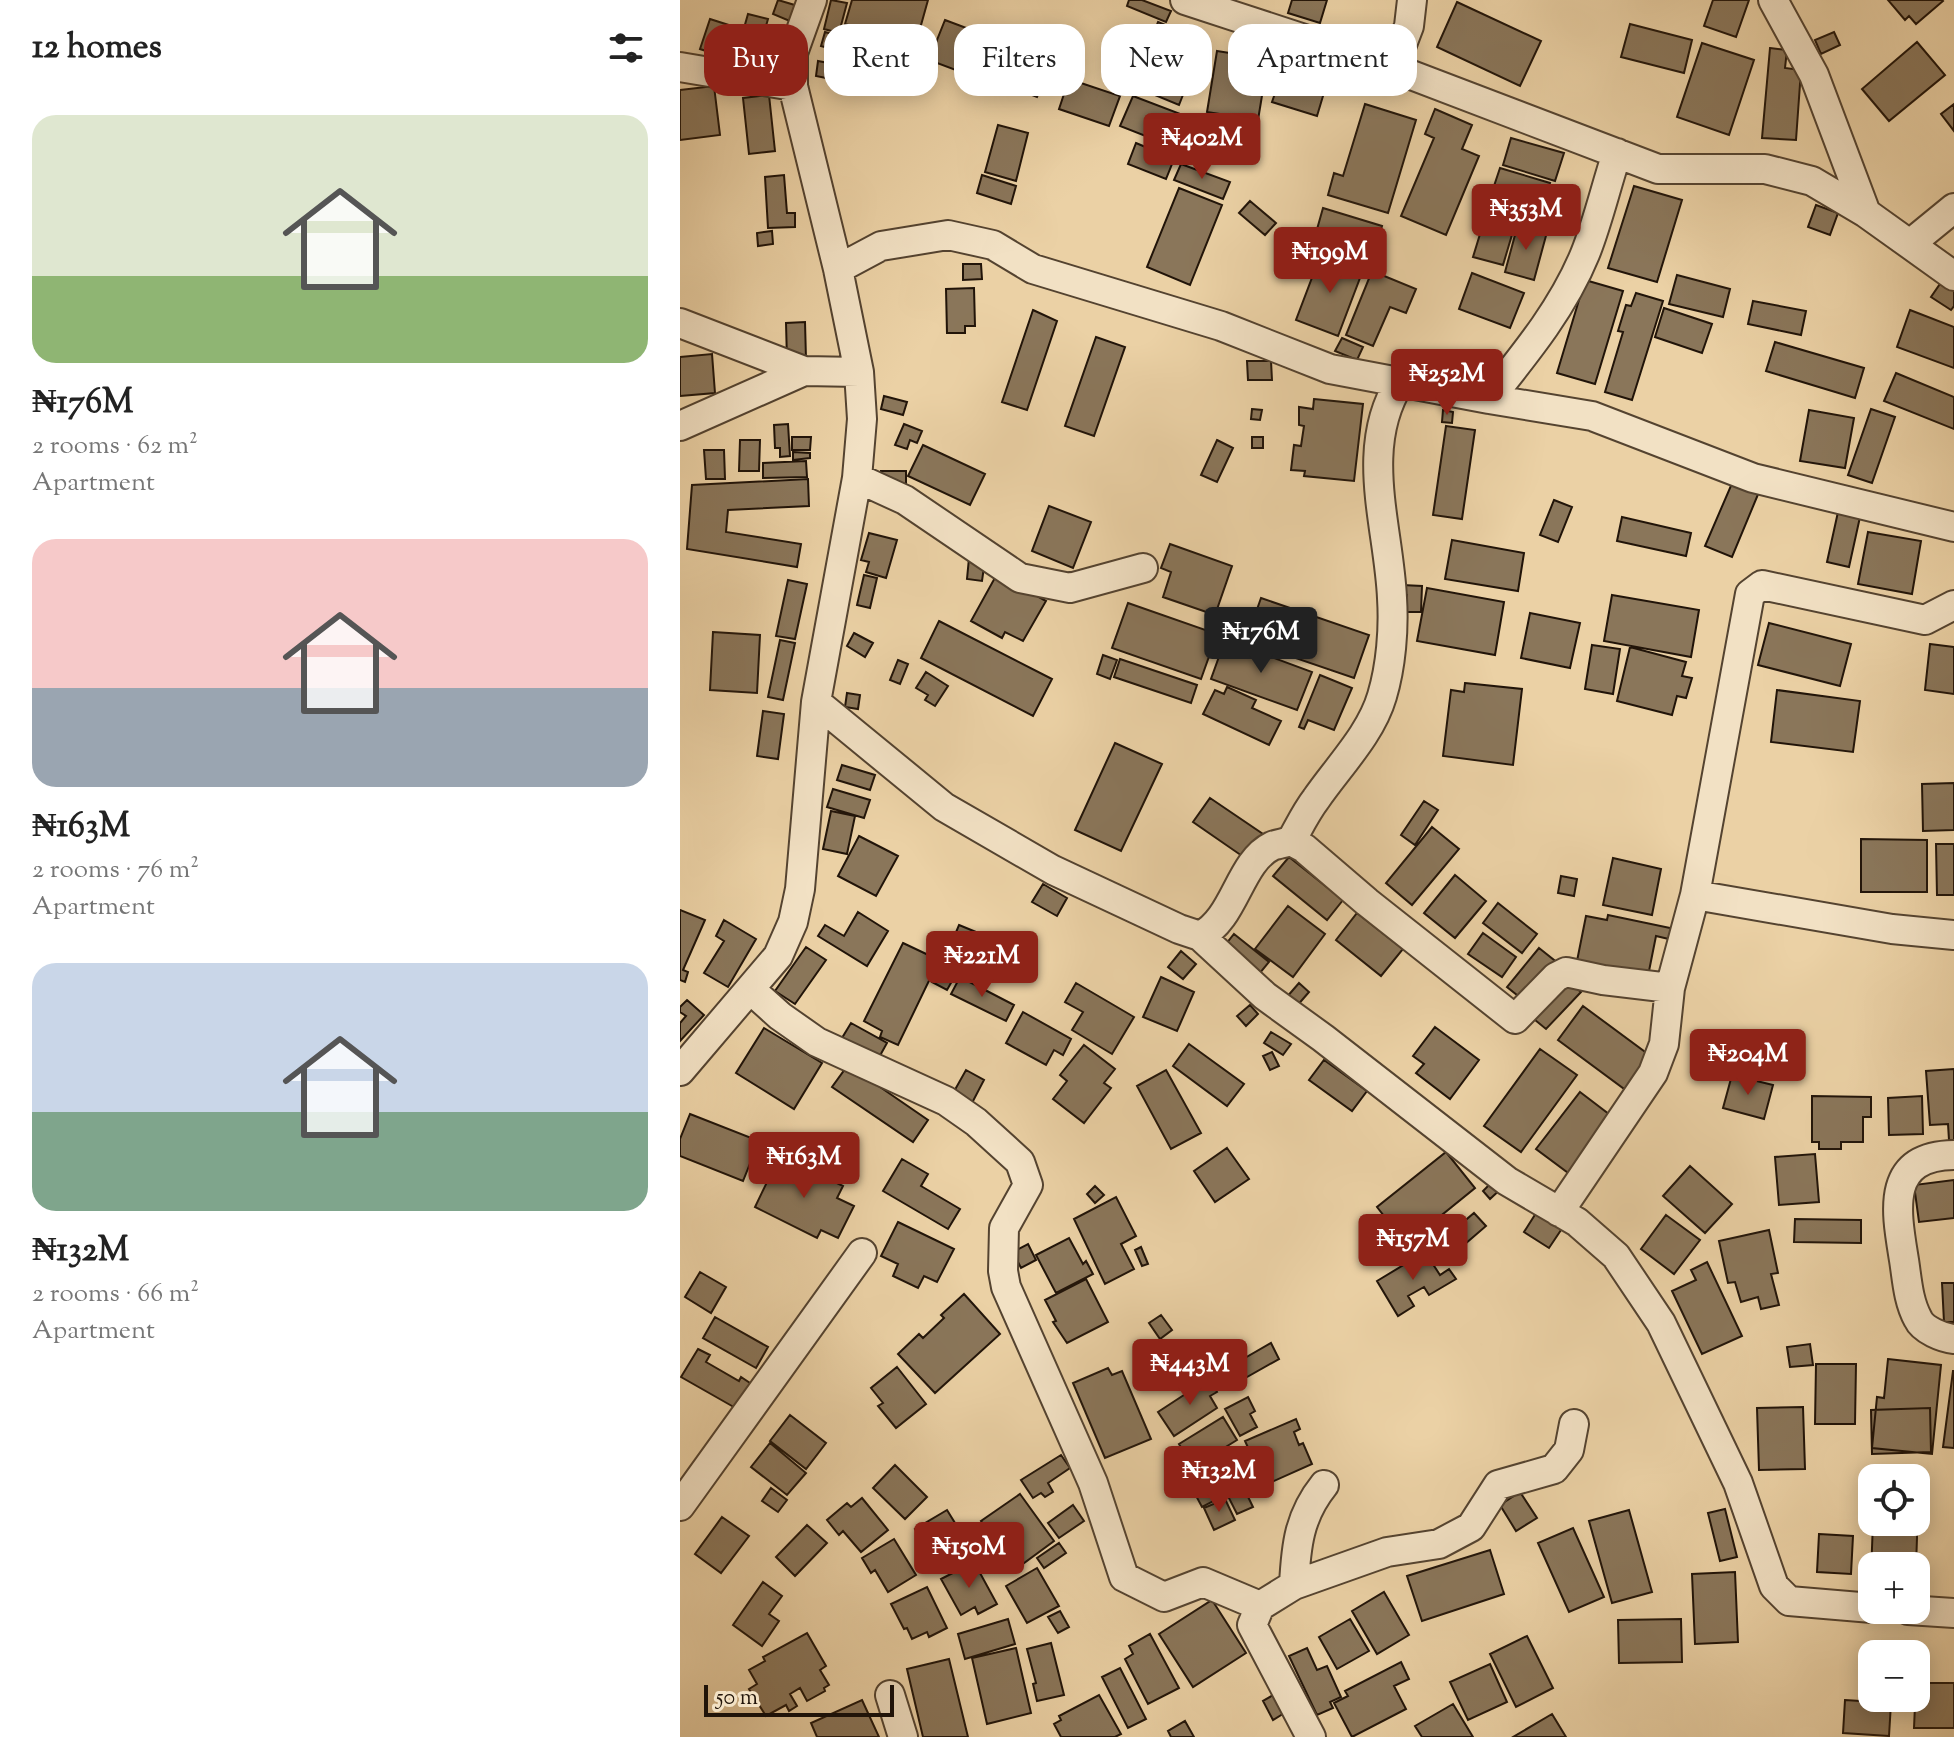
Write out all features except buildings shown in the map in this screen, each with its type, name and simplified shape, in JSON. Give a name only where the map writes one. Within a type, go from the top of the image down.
[{"type":"street","points":[[803,24],[812,0]]},
{"type":"street","points":[[1185,0],[1258,24]]},
{"type":"street","points":[[1409,24],[1412,0]]},
{"type":"street","points":[[1773,0],[1814,75],[1866,213]]},
{"type":"street","points":[[680,67],[704,71]]},
{"type":"street","points":[[1417,77],[1658,169],[1765,169],[1812,181],[1866,213],[1954,276]]},
{"type":"street","points":[[680,1071],[778,956],[793,922],[800,889],[816,702],[857,478],[862,419],[859,372],[838,269],[795,96]]},
{"type":"street","points":[[1489,399],[1556,310],[1585,255],[1617,153]]},
{"type":"street","points":[[1910,244],[1954,208]]},
{"type":"street","points":[[838,269],[881,246],[948,235],[993,245],[1033,269],[1221,326],[1330,369],[1592,416],[1753,478],[1954,527]]},
{"type":"street","points":[[680,323],[804,371],[859,372]]},
{"type":"street","points":[[680,426],[804,371]]},
{"type":"street","points":[[1291,841],[1313,802],[1369,725],[1382,696],[1392,597],[1379,503],[1379,449],[1389,399],[1400,382]]},
{"type":"street","points":[[857,478],[905,500],[1020,578],[1070,588],[1143,568]]},
{"type":"street","points":[[1559,1212],[1653,1073],[1664,1044],[1670,988],[1695,895],[1750,594],[1762,585],[1925,620],[1954,605]]},
{"type":"street","points":[[816,702],[944,807],[1053,870],[1200,936],[1265,996],[1507,1181],[1577,1222],[1616,1256],[1661,1323],[1738,1483],[1774,1586],[1789,1601],[1858,1607]]},
{"type":"street","points":[[1200,936],[1213,930],[1258,856],[1271,846],[1291,841],[1304,848],[1515,1019],[1556,977],[1566,972],[1670,988]]},
{"type":"street","points":[[1695,895],[1892,929],[1954,935]]},
{"type":"street","points":[[750,989],[780,1016],[817,1042],[946,1101],[976,1122],[1020,1162],[1028,1185],[1004,1228],[1003,1271],[1006,1287],[1093,1483],[1124,1577],[1164,1597],[1203,1582],[1260,1606]]},
{"type":"street","points":[[1954,1155],[1935,1155],[1914,1167],[1899,1184],[1897,1217],[1909,1294],[1919,1322],[1944,1338],[1954,1339]]},
{"type":"street","points":[[680,1506],[862,1253]]},
{"type":"street","points":[[1311,1737],[1252,1625],[1260,1606],[1294,1585],[1387,1552],[1439,1544],[1471,1527],[1498,1485],[1554,1469],[1569,1450],[1574,1424]]},
{"type":"street","points":[[1294,1585],[1296,1548],[1309,1504],[1324,1485]]},
{"type":"street","points":[[1930,1611],[1954,1613]]},
{"type":"street","points":[[890,1695],[903,1737]]}]
